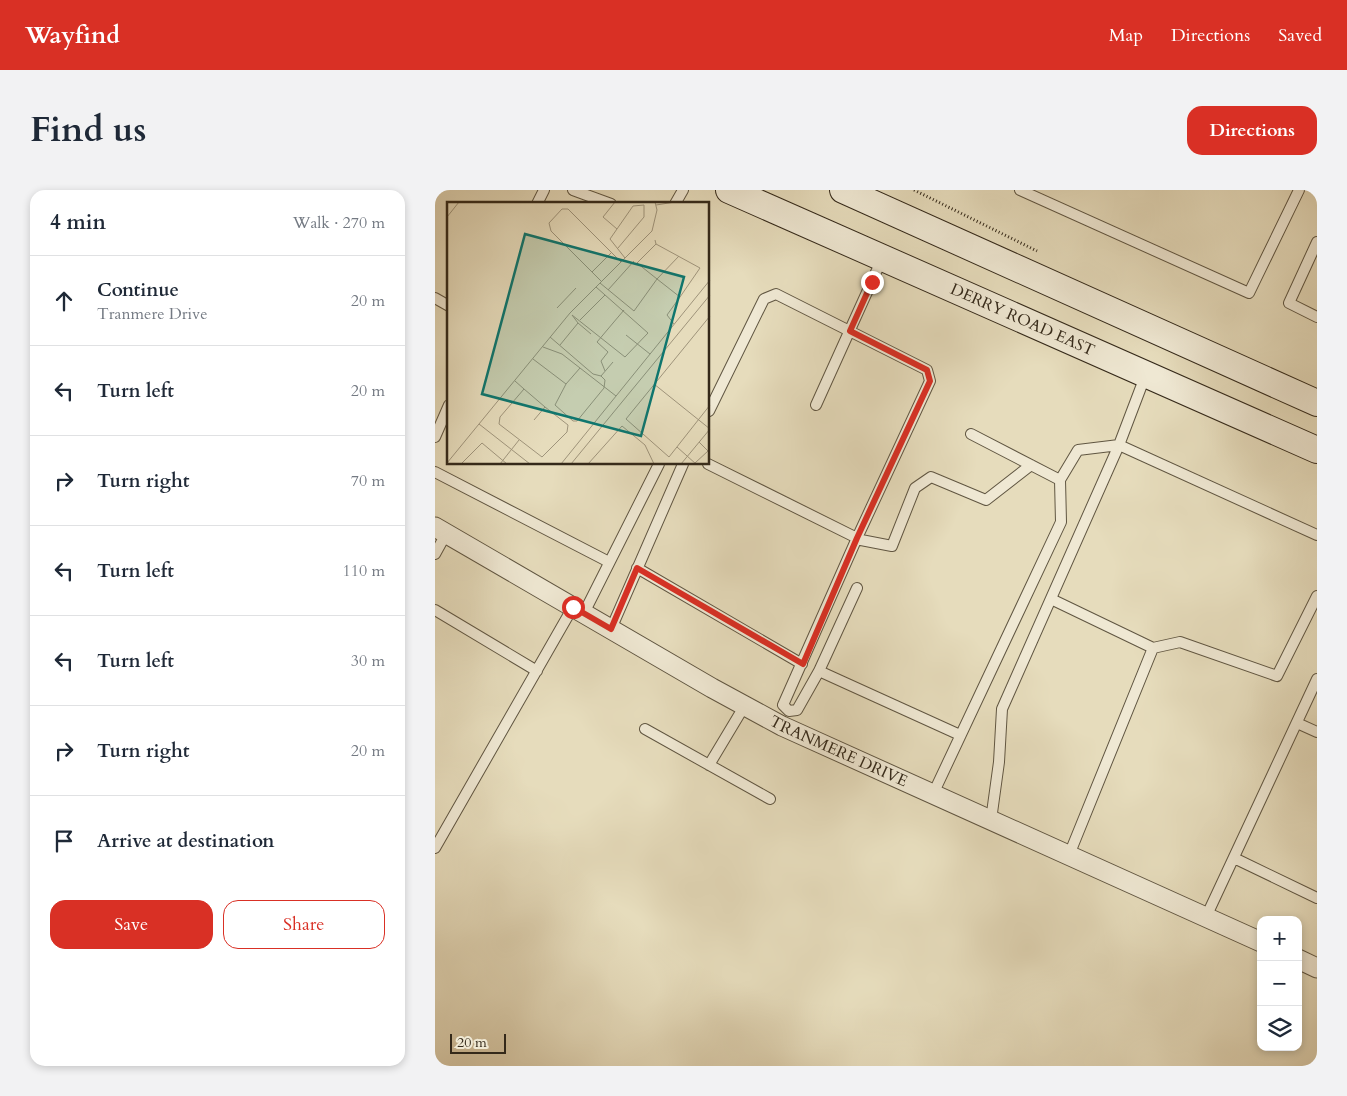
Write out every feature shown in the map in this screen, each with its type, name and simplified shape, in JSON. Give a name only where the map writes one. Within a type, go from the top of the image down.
[{"type":"main road","name":"DERRY ROAD EAST","points":[[729,190],[1317,450]]},
{"type":"main road","points":[[843,190],[1317,403]]},
{"type":"street","name":"TRANMERE DRIVE","points":[[441,530],[745,706],[786,718],[933,794],[1257,940]]},
{"type":"street","points":[[1302,961],[1317,968]]},
{"type":"lane","points":[[538,202],[544,190]]},
{"type":"lane","points":[[573,190],[606,202]]},
{"type":"lane","points":[[676,202],[683,190]]},
{"type":"lane","points":[[1026,191],[1249,293],[1299,190]]},
{"type":"lane","points":[[1317,242],[1289,303],[1317,317]]},
{"type":"lane","points":[[816,405],[883,258]]},
{"type":"lane","points":[[710,409],[764,300],[776,294],[927,370],[930,381],[857,538],[803,664],[783,705],[786,718],[797,710],[819,671],[857,588]]},
{"type":"lane","points":[[435,298],[447,305]]},
{"type":"lane","points":[[991,820],[999,762],[1002,709],[1119,445],[1146,374]]},
{"type":"lane","points":[[435,438],[447,410]]},
{"type":"lane","points":[[971,434],[1060,480]]},
{"type":"lane","points":[[933,794],[1061,522],[1060,480],[1078,450],[1119,445],[1317,535]]},
{"type":"lane","points":[[435,848],[537,671],[609,562],[658,465]]},
{"type":"lane","points":[[611,629],[683,465]]},
{"type":"lane","points":[[710,465],[857,538],[892,546],[915,488],[931,477],[986,500],[1031,465]]},
{"type":"lane","points":[[435,472],[609,562]]},
{"type":"lane","points":[[435,554],[441,530]]},
{"type":"lane","points":[[637,568],[803,664]]},
{"type":"lane","points":[[1051,599],[1153,648],[1180,642],[1277,676],[1317,596]]},
{"type":"lane","points":[[435,610],[537,671]]},
{"type":"lane","points":[[1069,855],[1153,648]]},
{"type":"lane","points":[[819,671],[960,735]]},
{"type":"lane","points":[[1206,917],[1317,679]]},
{"type":"lane","points":[[709,765],[745,706]]},
{"type":"lane","points":[[1297,723],[1317,732]]},
{"type":"lane","points":[[645,729],[770,799]]},
{"type":"lane","points":[[1234,858],[1317,898]]},
{"type":"route","points":[[573,607],[611,629],[637,568],[803,664],[857,538],[930,381],[927,370],[850,331],[872,282]]}]
